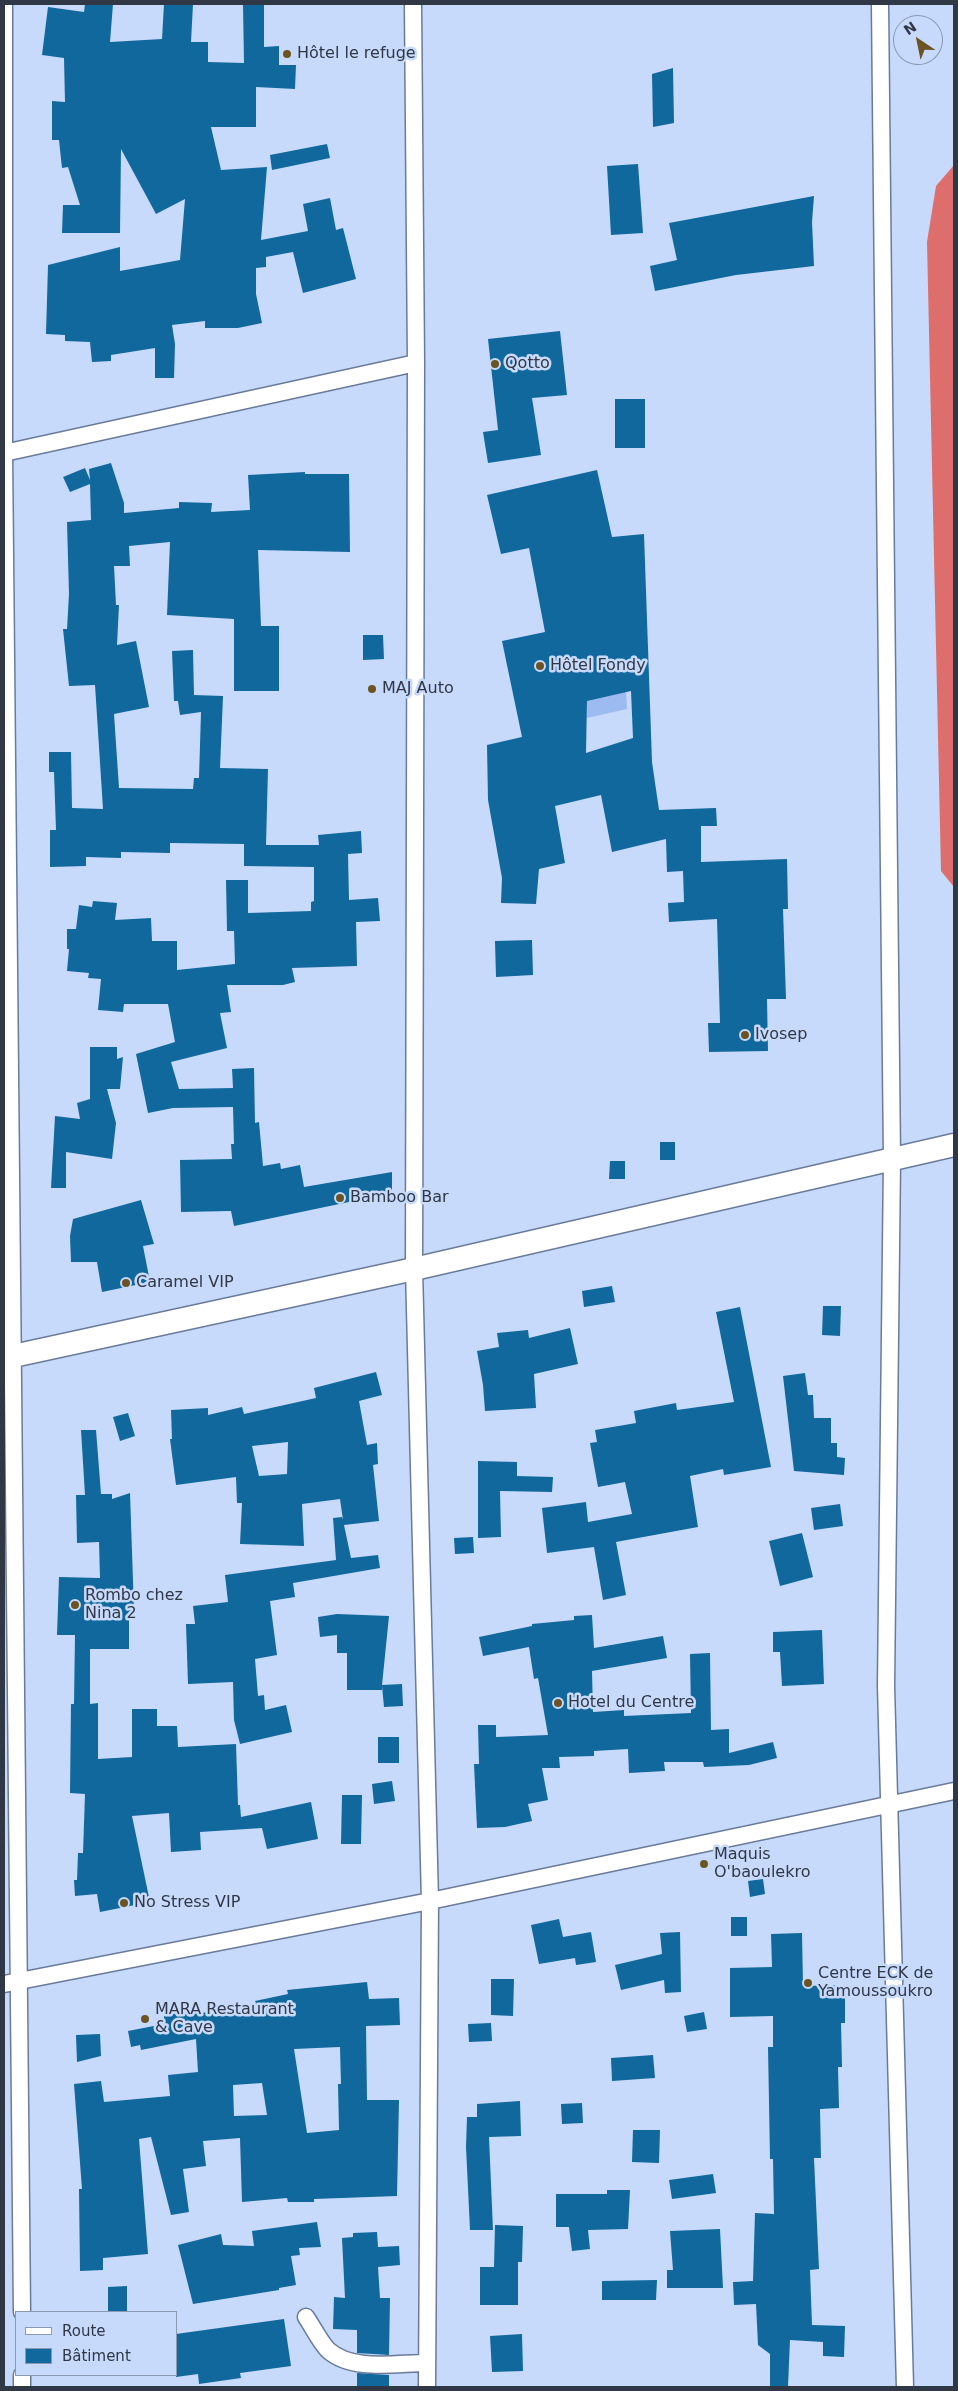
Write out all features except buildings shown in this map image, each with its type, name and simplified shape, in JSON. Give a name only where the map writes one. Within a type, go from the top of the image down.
[{"type":"street","points":[[4,4],[4,453],[9,1357],[20,1981],[22,2311]]},
{"type":"street","points":[[413,4],[416,363],[414,1269],[430,1901],[427,2387]]},
{"type":"street","points":[[880,4],[892,1160],[886,1686],[905,2387]]},
{"type":"street","points":[[4,453],[416,363]]},
{"type":"street","points":[[9,1357],[414,1269],[892,1160],[954,1144]]},
{"type":"street","points":[[4,1984],[430,1901],[954,1791]]},
{"type":"street","points":[[306,2318],[328,2350],[348,2362],[365,2364],[427,2363]]},
{"type":"shaded area","points":[[954,165],[954,887],[941,871],[927,242],[936,186]]},
{"type":"water","points":[[626,691],[627,709],[587,718],[587,700]]},
{"type":"place","name":"Hôtel le refuge","points":[[287,54]]},
{"type":"place","name":"Qotto","points":[[495,364]]},
{"type":"place","name":"Hôtel Fondy","points":[[540,666]]},
{"type":"place","name":"MAJ Auto","points":[[372,689]]},
{"type":"place","name":"Ivosep","points":[[745,1035]]},
{"type":"place","name":"Bamboo Bar","points":[[340,1198]]},
{"type":"place","name":"Caramel VIP","points":[[126,1283]]},
{"type":"place","name":"Rombo chez Nina 2","points":[[75,1605]]},
{"type":"place","name":"Hotel du Centre","points":[[558,1703]]},
{"type":"place","name":"Maquis O'baoulekro","points":[[704,1864]]},
{"type":"place","name":"No Stress VIP","points":[[124,1903]]},
{"type":"place","name":"Centre ECK de Yamoussoukro","points":[[808,1983]]},
{"type":"place","name":"MARA Restaurant & Cave","points":[[145,2019]]}]
